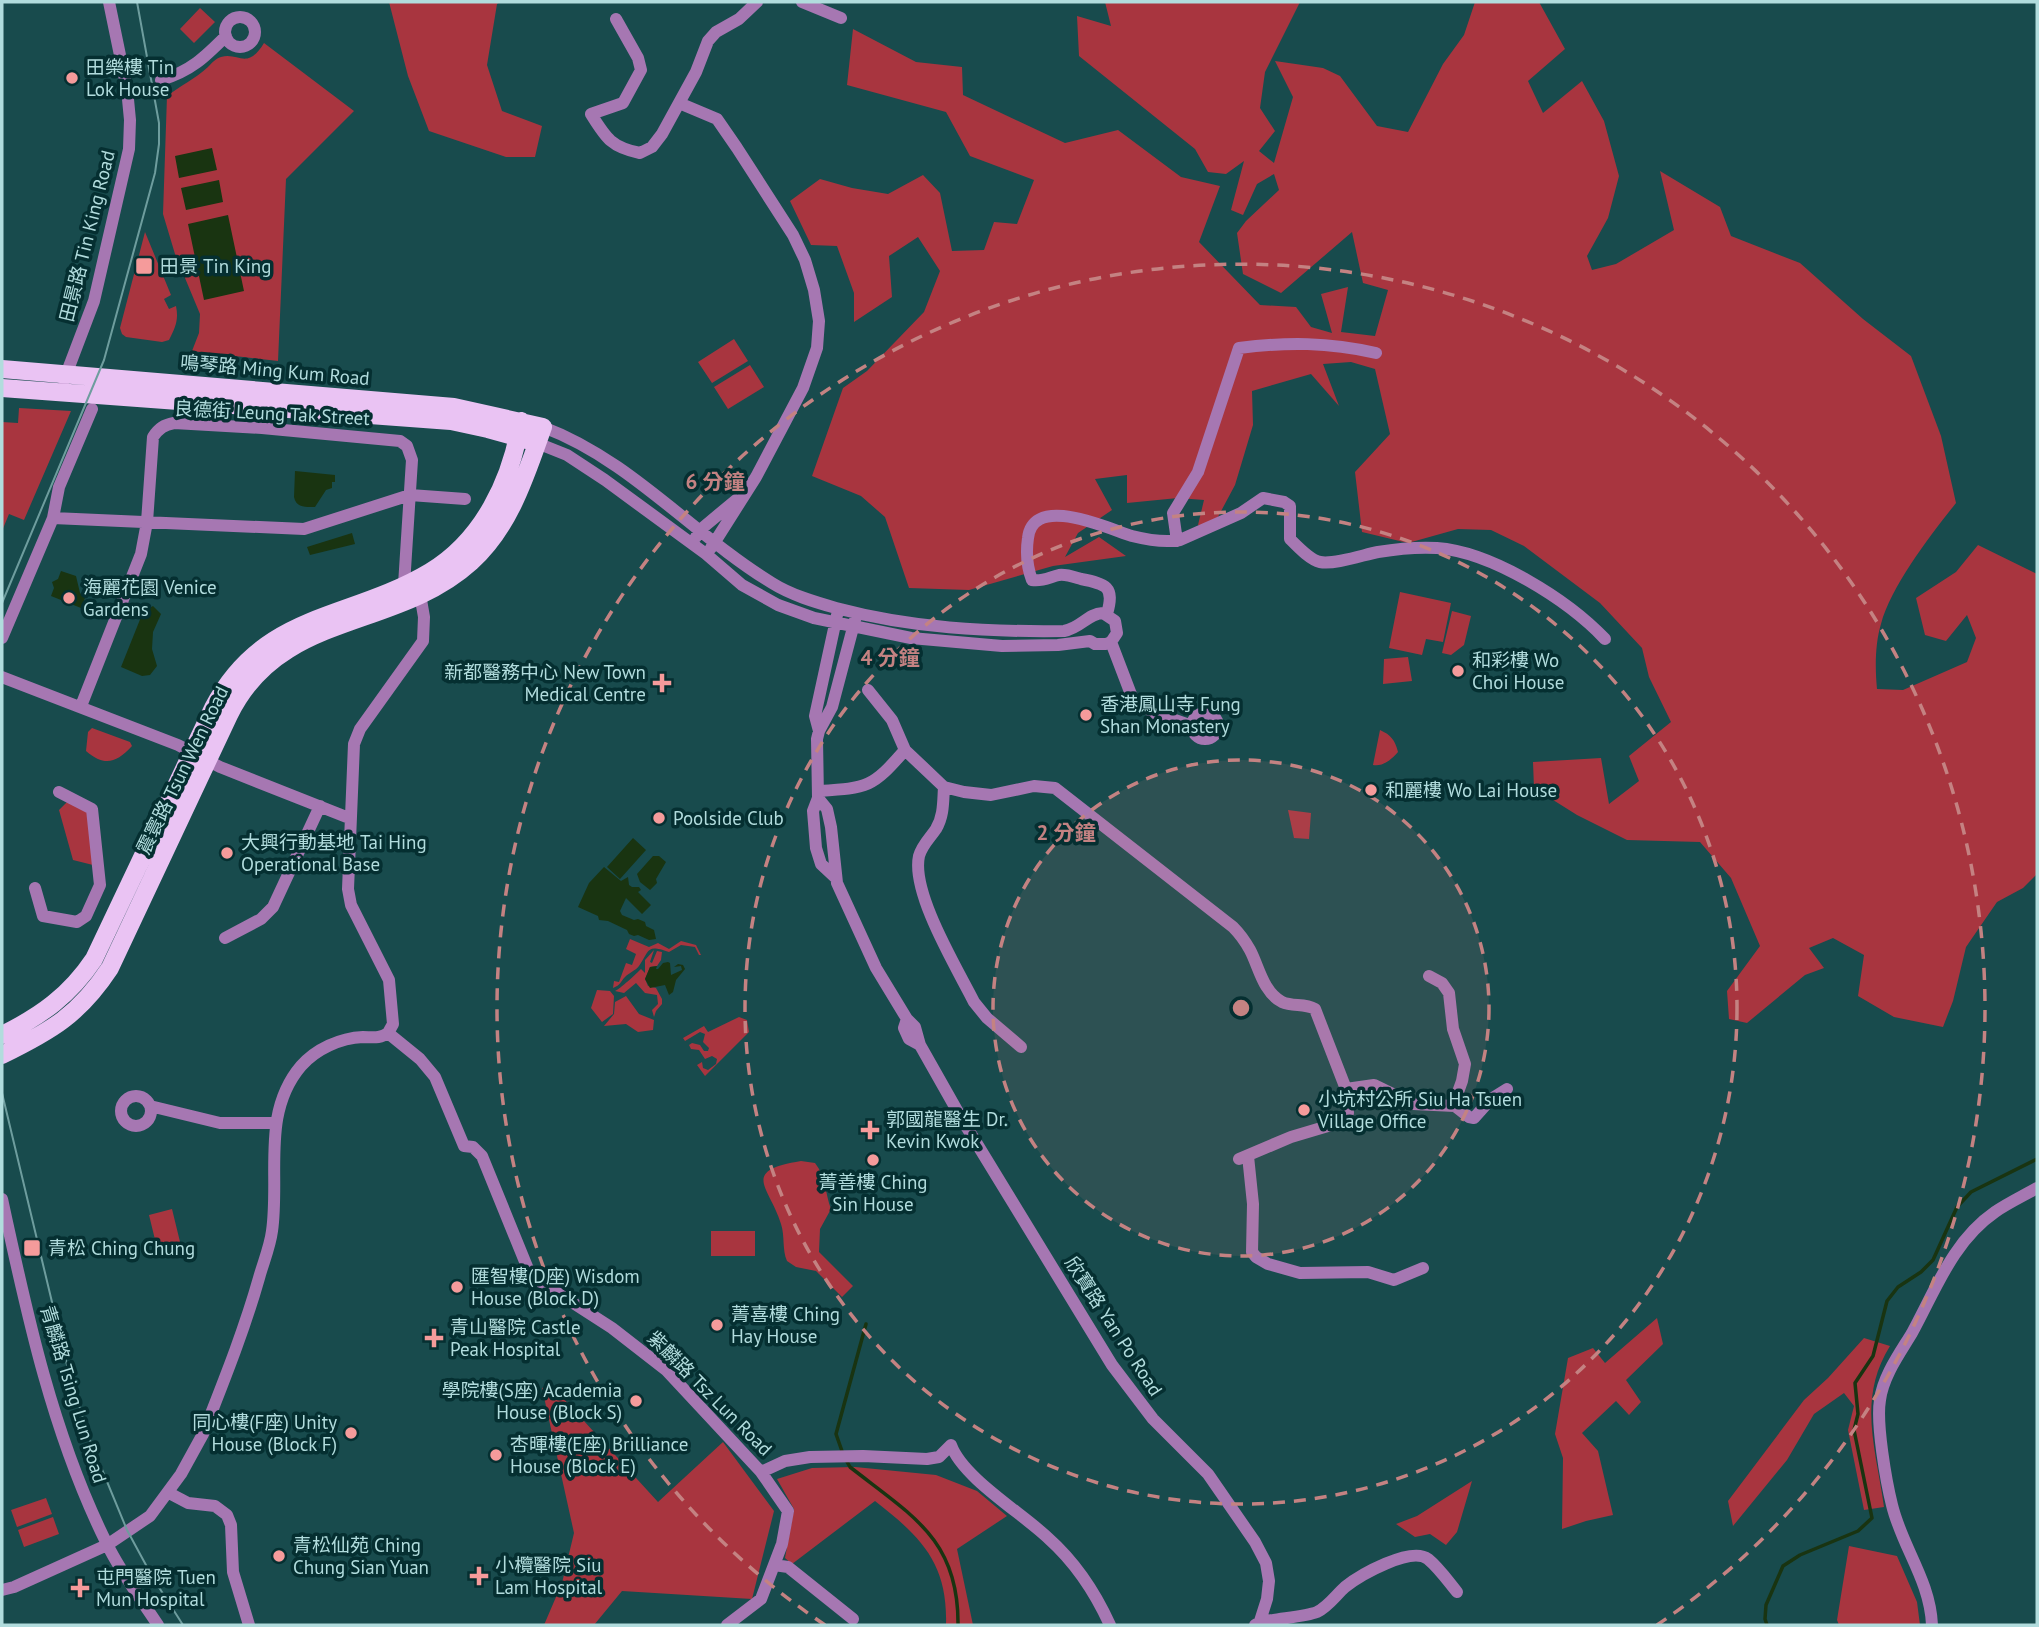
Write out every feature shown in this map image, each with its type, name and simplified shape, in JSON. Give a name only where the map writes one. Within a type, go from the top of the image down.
[{"type":"main road","name":"鳴琴路 Ming Kum Road","points":[[2,369],[454,407],[540,435]]},
{"type":"main road","name":"鳴琴路 Ming Kum Road","points":[[2,388],[451,421],[519,429]]},
{"type":"main road","name":"震寰路 Tsun Wen Road","points":[[2,1055],[52,1029],[77,1009],[98,986],[126,938],[200,756],[220,694],[238,670],[260,649],[298,626],[404,585],[450,558],[480,527],[496,500],[519,429]]},
{"type":"main road","name":"震寰路 Tsun Wen Road","points":[[2,1035],[57,1002],[78,982],[94,959],[200,756],[257,673],[273,659],[304,640],[420,594],[459,571],[490,542],[513,506],[540,435]]},
{"type":"street","name":"田景路 Tin King Road","points":[[58,393],[94,301],[129,149],[127,89],[109,2]]},
{"type":"street","points":[[616,19],[638,58],[641,70],[623,103],[591,114],[602,132],[618,147],[640,153],[652,147],[662,134],[696,72],[708,41],[757,2]]},
{"type":"street","points":[[802,2],[841,18]]},
{"type":"street","points":[[161,80],[179,75],[194,66],[226,36]]},
{"type":"street","points":[[679,103],[717,119],[793,235],[805,260],[819,321],[817,348],[803,388],[747,490],[706,554]]},
{"type":"street","points":[[1177,541],[1173,513],[1198,472],[1239,348],[1283,343],[1350,347],[1376,353]]},
{"type":"street","points":[[2,638],[53,518],[59,488],[92,409]]},
{"type":"street","name":"良德街 Leung Tak Street","points":[[81,706],[141,554],[147,522],[153,437],[165,425],[174,423],[262,428],[400,441],[407,446],[411,454],[404,585]]},
{"type":"street","points":[[540,435],[570,437],[654,494],[774,584],[797,595],[856,613],[914,624],[1014,631],[1075,629],[1098,613],[1107,614],[1112,617],[1117,627],[1116,633],[1111,642],[1100,645],[1090,641],[1033,646],[969,645],[853,628],[796,612],[742,585],[692,543],[540,435]]},
{"type":"street","points":[[692,543],[700,530],[747,490]]},
{"type":"street","points":[[53,518],[304,529],[410,495],[465,499]]},
{"type":"street","points":[[1107,614],[1110,591],[1105,585],[1063,575],[1032,580],[1029,572],[1028,532],[1036,521],[1046,517],[1075,517],[1133,536],[1158,541],[1177,541],[1241,513],[1264,498],[1284,502],[1291,509],[1291,541],[1316,561],[1327,562],[1381,552],[1437,548],[1481,557],[1545,591],[1587,620],[1605,639]]},
{"type":"street","points":[[2,1590],[107,1545],[150,1516],[169,1493],[203,1434],[253,1299],[272,1232],[275,1124],[284,1093],[302,1065],[318,1052],[337,1042],[353,1038],[379,1037],[388,1033],[393,1024],[389,981],[349,897],[349,818],[355,739],[423,641],[424,617],[420,594]]},
{"type":"street","name":"欣寶路 Yan Po Road","points":[[839,608],[815,716],[819,731],[818,795],[813,811],[816,848],[821,864],[836,878],[874,964],[907,1018],[904,1028],[909,1039],[920,1045],[1112,1365],[1153,1419],[1208,1474],[1255,1542],[1266,1563],[1269,1581],[1267,1599],[1257,1623]]},
{"type":"street","name":"欣寶路 Yan Po Road","points":[[819,731],[832,708],[856,613]]},
{"type":"street","points":[[1089,618],[1084,632],[1090,641]]},
{"type":"street","points":[[1111,642],[1132,697],[1152,712],[1192,726]]},
{"type":"street","points":[[2,677],[81,706],[349,818]]},
{"type":"street","points":[[868,691],[892,720],[905,750],[944,787],[990,795],[1034,786],[1055,788],[1233,927],[1251,951],[1270,993],[1281,1002],[1294,1006],[1308,1005],[1315,1009],[1346,1089],[1348,1113],[1345,1118],[1243,1158],[1253,1204],[1252,1252],[1261,1261],[1300,1273],[1368,1272],[1394,1279],[1423,1268]]},
{"type":"street","points":[[818,795],[871,784],[905,750]]},
{"type":"street","points":[[944,787],[942,817],[918,858],[921,890],[974,1003],[1021,1047]]},
{"type":"street","points":[[35,888],[43,916],[77,922],[86,916],[100,885],[92,809],[59,792]]},
{"type":"street","points":[[225,938],[261,919],[273,907],[320,806]]},
{"type":"street","points":[[1429,976],[1442,983],[1449,993],[1453,1029],[1465,1064],[1462,1081],[1452,1106]]},
{"type":"street","name":"紫麟路 Tsz Lun Road","points":[[388,1033],[420,1059],[435,1077],[464,1146],[473,1147],[482,1156],[523,1258],[536,1279],[649,1355],[682,1386],[761,1472],[785,1461],[810,1457],[927,1459],[939,1457],[951,1446],[965,1467],[1063,1552],[1091,1588],[1110,1625]]},
{"type":"street","points":[[1346,1089],[1374,1085],[1413,1104],[1460,1107],[1469,1117],[1474,1118],[1491,1099],[1507,1089]]},
{"type":"street","points":[[150,1106],[220,1123],[275,1124]]},
{"type":"street","points":[[1932,1625],[1924,1581],[1902,1535],[1891,1503],[1880,1425],[1880,1398],[1902,1348],[1960,1246],[1977,1226],[1996,1211],[2037,1188]]},
{"type":"street","name":"青麟路 Tsing Lun Road","points":[[2,1199],[45,1377],[66,1444],[107,1545],[158,1625]]},
{"type":"street","points":[[727,1625],[761,1599],[782,1544],[788,1511],[761,1472]]},
{"type":"street","points":[[169,1493],[188,1503],[215,1506],[227,1515],[231,1525],[233,1572],[249,1625]]},
{"type":"street","points":[[1257,1623],[1279,1621],[1320,1611],[1357,1578],[1409,1556],[1419,1555],[1428,1559],[1457,1592]]},
{"type":"street","points":[[774,1565],[788,1567],[853,1619]]},
{"type":"shaded area","points":[[389,2],[500,2],[497,4],[487,65],[502,111],[542,126],[535,157],[506,157],[429,131],[408,76]]},
{"type":"shaded area","points":[[1105,2],[1300,2],[1265,72],[1260,108],[1275,131],[1259,151],[1274,163],[1293,97],[1275,61],[1323,68],[1340,76],[1377,126],[1408,132],[1443,64],[1464,35],[1475,2],[1539,2],[1565,49],[1528,81],[1543,113],[1582,81],[1604,121],[1619,176],[1608,218],[1587,256],[1592,270],[1616,264],[1674,230],[1660,171],[1720,207],[1731,236],[1800,263],[1863,319],[1911,356],[1941,436],[1956,503],[1913,560],[1886,609],[1877,648],[1877,689],[1903,690],[1967,662],[1976,638],[1967,615],[1946,641],[1925,635],[1916,598],[1956,572],[1978,545],[2037,574],[2037,874],[2023,888],[1997,902],[1966,947],[1953,1001],[1943,1027],[1894,1017],[1858,996],[1864,955],[1833,938],[1809,948],[1824,968],[1805,975],[1747,1023],[1729,1019],[1727,991],[1760,946],[1731,878],[1700,842],[1627,840],[1577,815],[1534,788],[1533,762],[1601,758],[1609,804],[1639,781],[1629,756],[1671,722],[1649,677],[1642,648],[1600,603],[1524,546],[1491,530],[1458,529],[1408,543],[1362,532],[1355,472],[1390,434],[1375,369],[1351,362],[1323,364],[1339,406],[1311,374],[1252,391],[1253,425],[1235,485],[1211,530],[1198,525],[1204,500],[1178,498],[1127,503],[1127,475],[1095,479],[1112,510],[1078,533],[1065,557],[1099,537],[1126,556],[1053,566],[969,590],[909,588],[885,517],[861,496],[812,476],[843,388],[867,371],[924,312],[940,271],[918,237],[889,256],[892,297],[854,322],[854,293],[837,246],[811,245],[790,201],[820,179],[888,194],[923,175],[940,193],[952,251],[984,250],[994,222],[1017,224],[1034,180],[970,156],[946,112],[847,85],[853,29],[916,62],[962,67],[963,95],[1065,143],[1118,130],[1181,177],[1220,186],[1199,242],[1260,305],[1296,307],[1311,327],[1332,333],[1321,294],[1348,287],[1341,332],[1375,336],[1388,290],[1363,283],[1352,232],[1281,293],[1243,274],[1237,233],[1279,190],[1274,174],[1257,184],[1243,215],[1231,210],[1244,161],[1226,174],[1208,172],[1195,149],[1079,56],[1077,16],[1111,26]]},
{"type":"shaded area","points":[[200,8],[215,22],[194,43],[180,29]]},
{"type":"shaded area","points":[[264,43],[354,111],[286,179],[278,361],[192,351],[199,333],[200,314],[175,254],[163,214],[167,96],[217,59],[227,56],[248,58]]},
{"type":"shaded area","points":[[212,148],[217,170],[179,178],[175,156]]},
{"type":"shaded area","points":[[219,180],[223,202],[186,210],[181,188]]},
{"type":"shaded area","points":[[228,215],[244,291],[204,300],[188,224]]},
{"type":"shaded area","points":[[145,232],[171,295],[164,299],[169,309],[176,306],[177,311],[171,336],[169,340],[162,342],[126,337],[120,328]]},
{"type":"shaded area","points":[[734,339],[748,361],[712,383],[698,362]]},
{"type":"shaded area","points":[[750,365],[764,387],[728,409],[714,387]]},
{"type":"shaded area","points":[[19,408],[71,411],[24,520],[9,514],[2,531],[2,422],[18,423]]},
{"type":"shaded area","points":[[295,471],[335,475],[335,482],[332,482],[332,488],[326,490],[315,507],[302,506],[294,497]]},
{"type":"shaded area","points":[[352,533],[355,544],[310,555],[307,547]]},
{"type":"shaded area","points":[[61,571],[76,576],[80,593],[85,598],[81,608],[51,596],[54,588],[52,582],[58,579]]},
{"type":"shaded area","points":[[1400,592],[1451,603],[1443,642],[1426,639],[1422,655],[1389,648]]},
{"type":"shaded area","points":[[153,606],[161,614],[153,632],[152,649],[157,666],[150,675],[142,676],[121,667],[143,612]]},
{"type":"shaded area","points":[[1452,611],[1471,616],[1464,645],[1451,655],[1442,653]]},
{"type":"shaded area","points":[[1408,657],[1412,681],[1383,684],[1384,659]]},
{"type":"shaded area","points":[[92,728],[130,742],[132,746],[110,761],[99,759],[86,751],[88,732]]},
{"type":"shaded area","points":[[1380,730],[1392,738],[1398,752],[1384,764],[1373,765]]},
{"type":"shaded area","points":[[68,801],[88,810],[93,865],[73,860],[59,810]]},
{"type":"shaded area","points":[[1288,810],[1311,813],[1309,839],[1294,838]]},
{"type":"shaded area","points":[[633,838],[646,850],[620,879],[607,867]]},
{"type":"shaded area","points":[[653,856],[659,856],[666,862],[656,879],[657,883],[650,890],[640,882],[637,874]]},
{"type":"shaded area","points":[[604,867],[621,881],[628,877],[629,885],[639,887],[641,890],[638,892],[651,905],[642,914],[626,898],[620,911],[622,915],[645,922],[646,926],[654,930],[656,939],[649,940],[629,934],[627,930],[599,920],[598,916],[578,907],[589,883]]},
{"type":"shaded area","points":[[630,939],[649,947],[658,943],[669,949],[681,941],[696,945],[701,955],[695,947],[681,945],[669,952],[652,949],[637,968],[613,988],[614,981],[619,982],[626,963],[632,965],[636,954],[626,949]]},
{"type":"shaded area","points":[[654,950],[650,962],[652,963],[657,951],[662,952],[661,960],[657,966],[650,967],[645,979],[648,986],[656,988],[662,999],[654,1017],[652,1010],[658,1004],[657,995],[645,993],[636,983],[624,993],[615,991],[641,969],[645,973],[645,960]]},
{"type":"shaded area","points":[[668,962],[671,975],[682,970],[681,966],[674,967],[678,964],[683,965],[685,969],[669,995],[665,985],[650,988],[645,979],[650,967],[657,966],[658,969]]},
{"type":"shaded area","points":[[597,990],[610,991],[614,996],[613,1014],[602,1022],[591,1008]]},
{"type":"shaded area","points":[[626,996],[639,1014],[654,1020],[653,1030],[638,1032],[626,1024],[604,1026],[614,1014],[615,1002]]},
{"type":"shaded area","points":[[739,1017],[747,1020],[749,1032],[705,1076],[697,1065],[702,1062],[703,1068],[708,1070],[716,1064],[717,1059],[712,1056],[705,1059],[699,1050],[691,1049],[689,1045],[700,1045],[704,1051],[708,1051],[709,1048],[703,1042],[705,1034],[700,1032],[685,1041],[683,1038],[704,1026],[708,1032]]},
{"type":"shaded area","points":[[801,1161],[815,1163],[823,1179],[831,1209],[820,1229],[819,1252],[853,1286],[842,1297],[816,1271],[796,1267],[785,1257],[782,1229],[766,1190],[765,1176],[770,1170],[782,1165]]},
{"type":"shaded area","points":[[172,1209],[182,1250],[159,1256],[149,1215]]},
{"type":"shaded area","points":[[711,1231],[755,1231],[755,1256],[711,1256]]},
{"type":"shaded area","points":[[1657,1318],[1663,1344],[1626,1380],[1641,1402],[1629,1415],[1616,1401],[1582,1433],[1598,1451],[1613,1515],[1562,1529],[1563,1458],[1555,1434],[1568,1358],[1593,1348],[1605,1363]]},
{"type":"shaded area","points":[[1864,1338],[1890,1346],[1880,1366],[1871,1405],[1884,1507],[1864,1510],[1848,1430],[1854,1406],[1844,1393],[1814,1414],[1787,1460],[1733,1526],[1728,1501],[1804,1400]]},
{"type":"shaded area","points":[[552,1386],[658,1502],[723,1442],[774,1511],[752,1599],[622,1591],[594,1625],[544,1625],[562,1583],[574,1533],[542,1388]]},
{"type":"shaded area","points":[[855,1467],[936,1475],[977,1491],[1007,1516],[957,1549],[973,1625],[946,1625],[945,1603],[937,1568],[906,1527],[875,1501],[792,1564],[785,1558],[794,1509],[777,1479],[812,1468]]},
{"type":"shaded area","points":[[1472,1481],[1457,1532],[1446,1545],[1430,1534],[1415,1537],[1396,1524],[1417,1516]]},
{"type":"shaded area","points":[[46,1498],[52,1514],[17,1527],[11,1510]]},
{"type":"shaded area","points":[[53,1517],[59,1534],[24,1547],[18,1530]]},
{"type":"shaded area","points":[[1849,1546],[1897,1556],[1917,1602],[1920,1625],[1839,1625],[1837,1620]]},
{"type":"waterway","points":[[1767,1625],[1766,1605],[1783,1566],[1800,1555],[1858,1531],[1872,1518],[1854,1430],[1858,1414],[1855,1383],[1873,1356],[1887,1301],[1898,1287],[1921,1272],[1933,1260],[1957,1207],[1971,1192],[2037,1159]]},
{"type":"waterway","points":[[843,1454],[836,1434],[866,1324]]},
{"type":"waterway","points":[[846,1460],[850,1467],[911,1515],[940,1550],[950,1571],[956,1595],[958,1625]]},
{"type":"tram line","points":[[2,603],[104,360],[155,173],[159,123],[137,2]]},
{"type":"tram line","points":[[2,1093],[68,1369],[89,1438],[127,1530],[183,1625]]},
{"type":"place","name":"田樂樓 Tin Lok House","points":[[72,78]]},
{"type":"place","name":"田景 Tin King","points":[[144,266]]},
{"type":"place","name":"海麗花園 Venice Gardens","points":[[69,598]]},
{"type":"place","name":"和彩樓 Wo Choi House","points":[[1458,671]]},
{"type":"place","name":"新都醫務中心 New Town Medical Centre","points":[[662,683]]},
{"type":"place","name":"香港鳳山寺 Fung Shan Monastery","points":[[1086,715]]},
{"type":"place","name":"和麗樓 Wo Lai House","points":[[1371,790]]},
{"type":"place","name":"Poolside Club","points":[[659,818]]},
{"type":"place","name":"大興行動基地 Tai Hing Operational Base","points":[[227,853]]},
{"type":"place","name":"小坑村公所 Siu Ha Tsuen Village Office","points":[[1304,1110]]},
{"type":"place","name":"郭國龍醫生 Dr. Kevin Kwok","points":[[870,1130]]},
{"type":"place","name":"菁善樓 Ching Sin House","points":[[873,1160]]},
{"type":"place","name":"青松 Ching Chung","points":[[32,1248]]},
{"type":"place","name":"匯智樓(D座) Wisdom House (Block D)","points":[[457,1287]]},
{"type":"place","name":"菁喜樓 Ching Hay House","points":[[717,1325]]},
{"type":"place","name":"青山醫院 Castle Peak Hospital","points":[[434,1338]]},
{"type":"place","name":"學院樓(S座) Academia House (Block S)","points":[[636,1401]]},
{"type":"place","name":"同心樓(F座) Unity House (Block F)","points":[[351,1433]]},
{"type":"place","name":"杏暉樓(E座) Brilliance House (Block E)","points":[[496,1455]]},
{"type":"place","name":"青松仙苑 Ching Chung Sian Yuan","points":[[279,1556]]},
{"type":"place","name":"小欖醫院 Siu Lam Hospital","points":[[479,1576]]},
{"type":"place","name":"屯門醫院 Tuen Mun Hospital","points":[[80,1588]]}]
